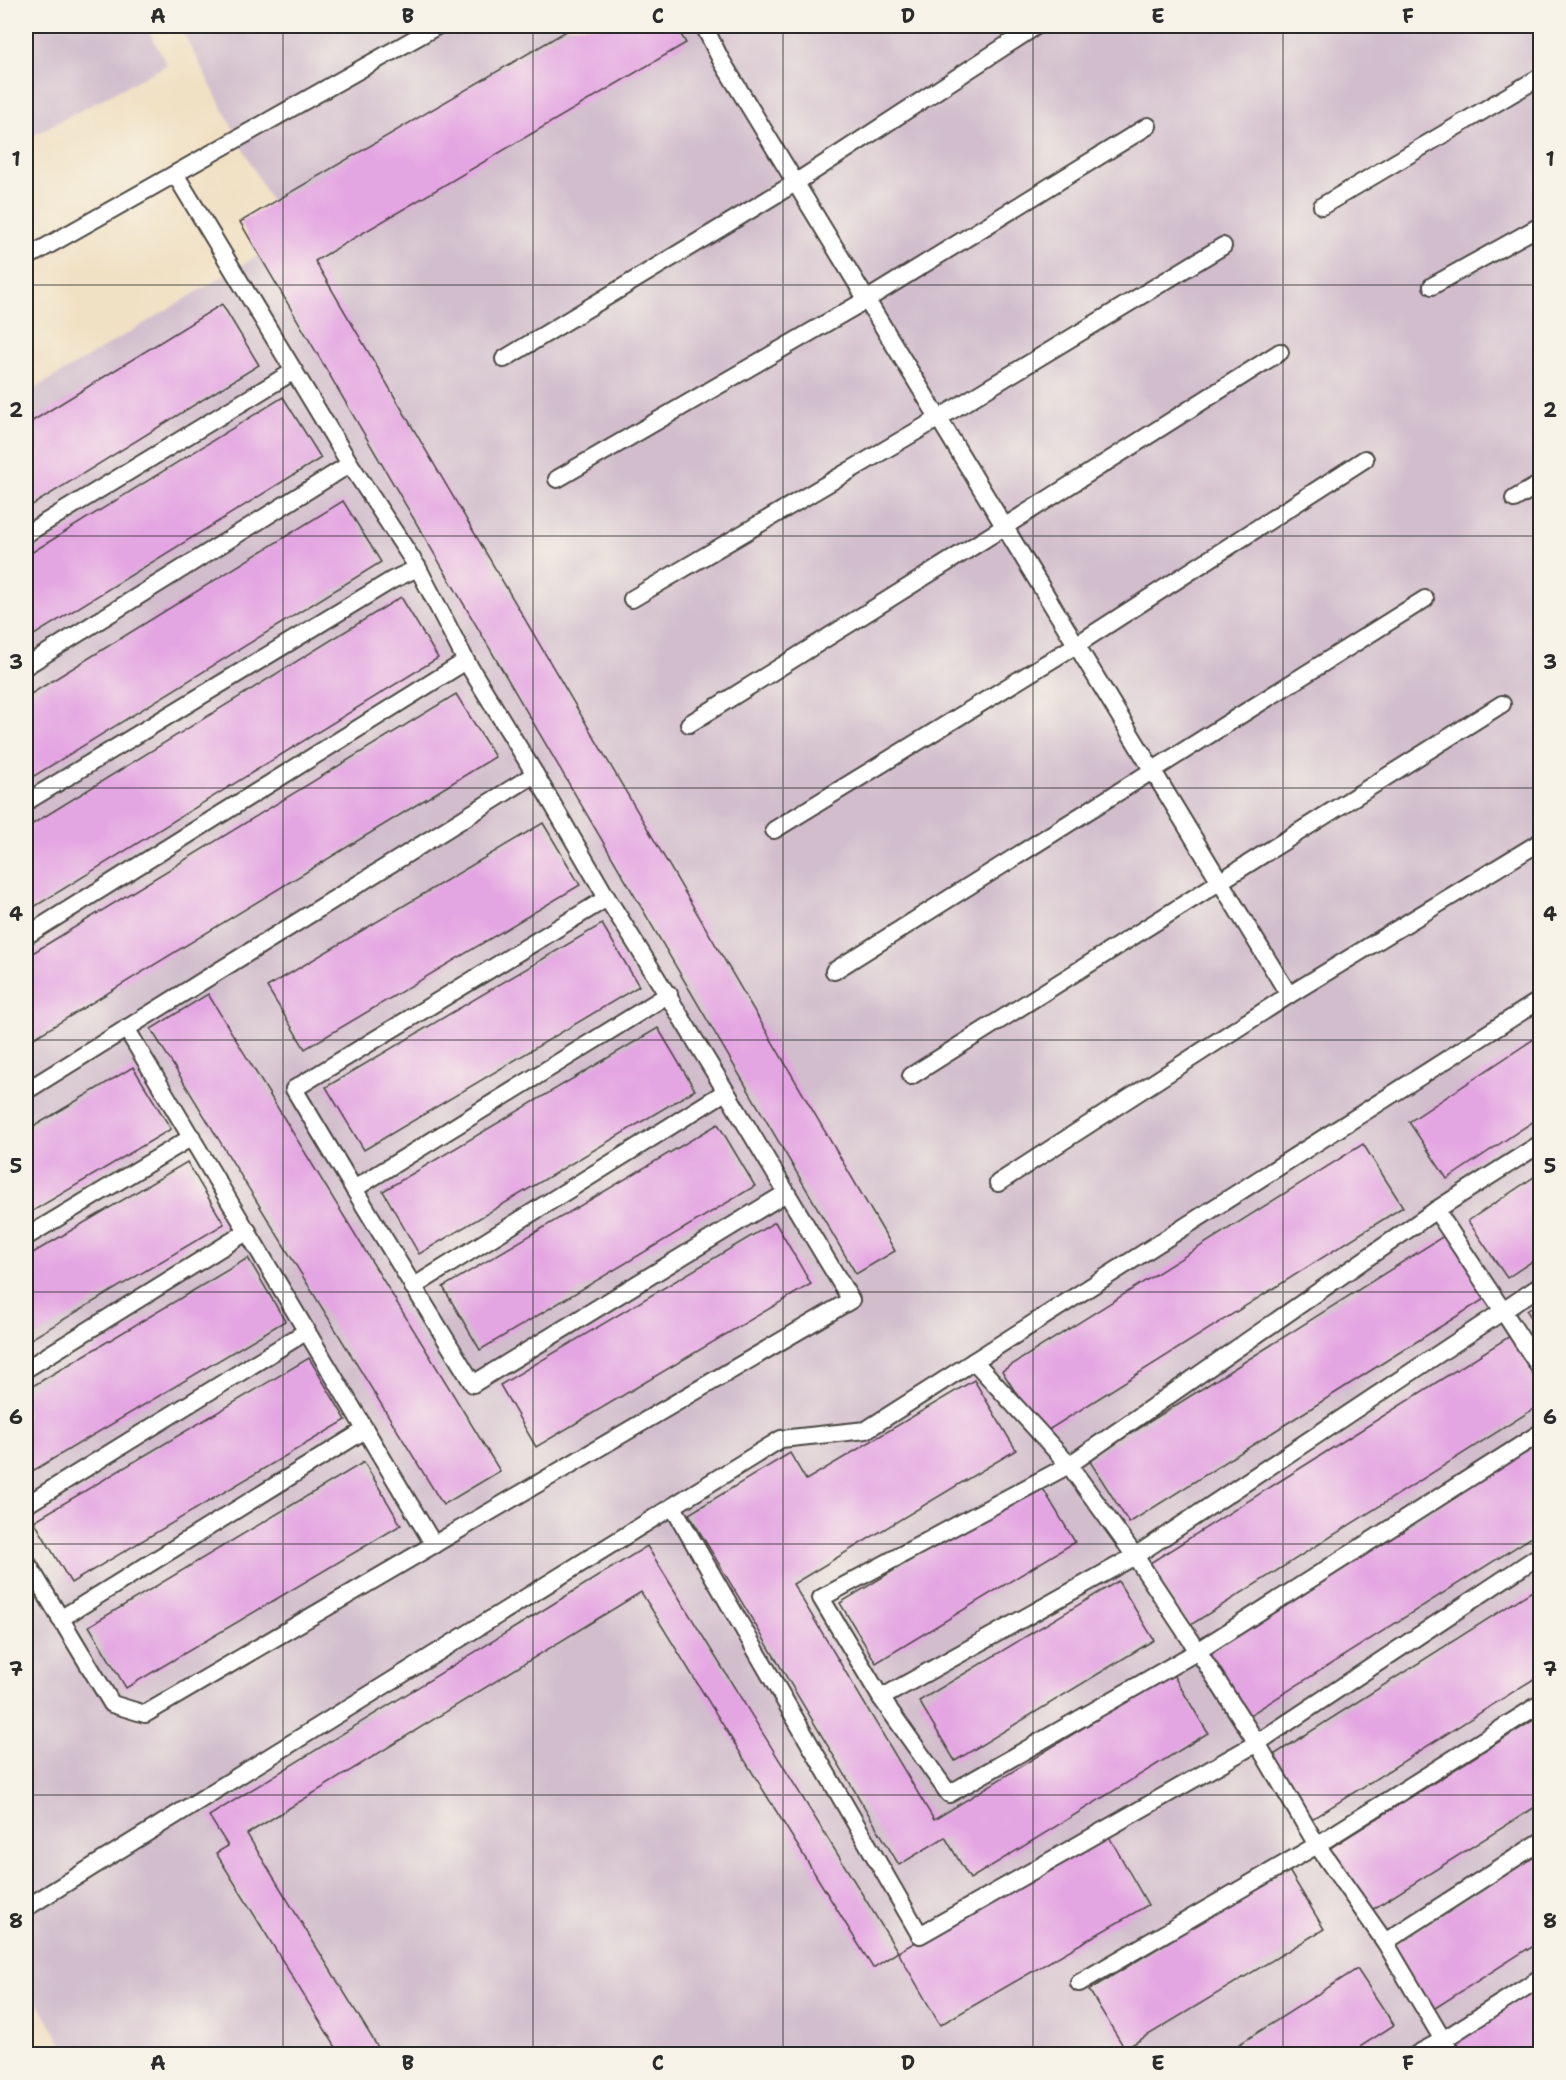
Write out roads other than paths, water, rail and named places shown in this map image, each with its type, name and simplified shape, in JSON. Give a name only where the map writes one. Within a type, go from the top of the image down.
[{"type":"lane","points":[[26,258],[437,26]]},
{"type":"lane","points":[[704,26],[721,60],[795,183],[1289,995]]},
{"type":"lane","points":[[504,358],[795,183],[1036,26]]},
{"type":"lane","points":[[1323,206],[1540,78]]},
{"type":"lane","points":[[557,479],[866,300],[1148,126]]},
{"type":"lane","points":[[26,1561],[111,1704],[145,1714],[851,1300],[725,1092],[669,994],[608,898],[466,661],[418,568],[350,464],[176,174]]},
{"type":"lane","points":[[1432,286],[1540,226]]},
{"type":"lane","points":[[632,599],[939,418],[1223,246]]},
{"type":"lane","points":[[689,724],[1280,352]]},
{"type":"lane","points":[[26,534],[294,371]]},
{"type":"lane","points":[[774,830],[1076,645],[1365,459]]},
{"type":"lane","points":[[26,666],[350,464]]},
{"type":"lane","points":[[1514,499],[1540,484]]},
{"type":"lane","points":[[26,802],[392,580],[418,568]]},
{"type":"lane","points":[[834,971],[1425,599]]},
{"type":"lane","points":[[26,936],[466,661]]},
{"type":"lane","points":[[911,1076],[1502,704]]},
{"type":"lane","points":[[26,1091],[535,774]]},
{"type":"lane","points":[[998,1183],[1289,995],[1540,842]]},
{"type":"lane","points":[[608,898],[294,1089],[354,1190],[473,1384],[786,1193]]},
{"type":"lane","points":[[354,1190],[669,994]]},
{"type":"lane","points":[[26,1908],[782,1439],[866,1430],[1540,1000]]},
{"type":"lane","points":[[126,1028],[434,1545]]},
{"type":"lane","points":[[413,1287],[725,1092]]},
{"type":"lane","points":[[26,1237],[192,1137]]},
{"type":"lane","points":[[1540,1144],[1436,1210],[1069,1465],[821,1598],[881,1698],[949,1794],[1198,1651],[1540,1433]]},
{"type":"lane","points":[[1436,1210],[1540,1368]]},
{"type":"lane","points":[[26,1369],[248,1231]]},
{"type":"lane","points":[[881,1698],[1135,1556],[1540,1286]]},
{"type":"lane","points":[[26,1505],[307,1331]]},
{"type":"lane","points":[[974,1361],[1069,1465],[1135,1556],[1257,1743],[1317,1845],[1385,1942],[1447,2047]]},
{"type":"lane","points":[[60,1619],[365,1430]]},
{"type":"lane","points":[[673,1507],[920,1935],[1257,1743],[1540,1555]]},
{"type":"lane","points":[[1079,1983],[1317,1845],[1540,1704]]},
{"type":"lane","points":[[1385,1942],[1540,1842]]},
{"type":"lane","points":[[1418,2055],[1447,2047],[1540,1978]]}]
